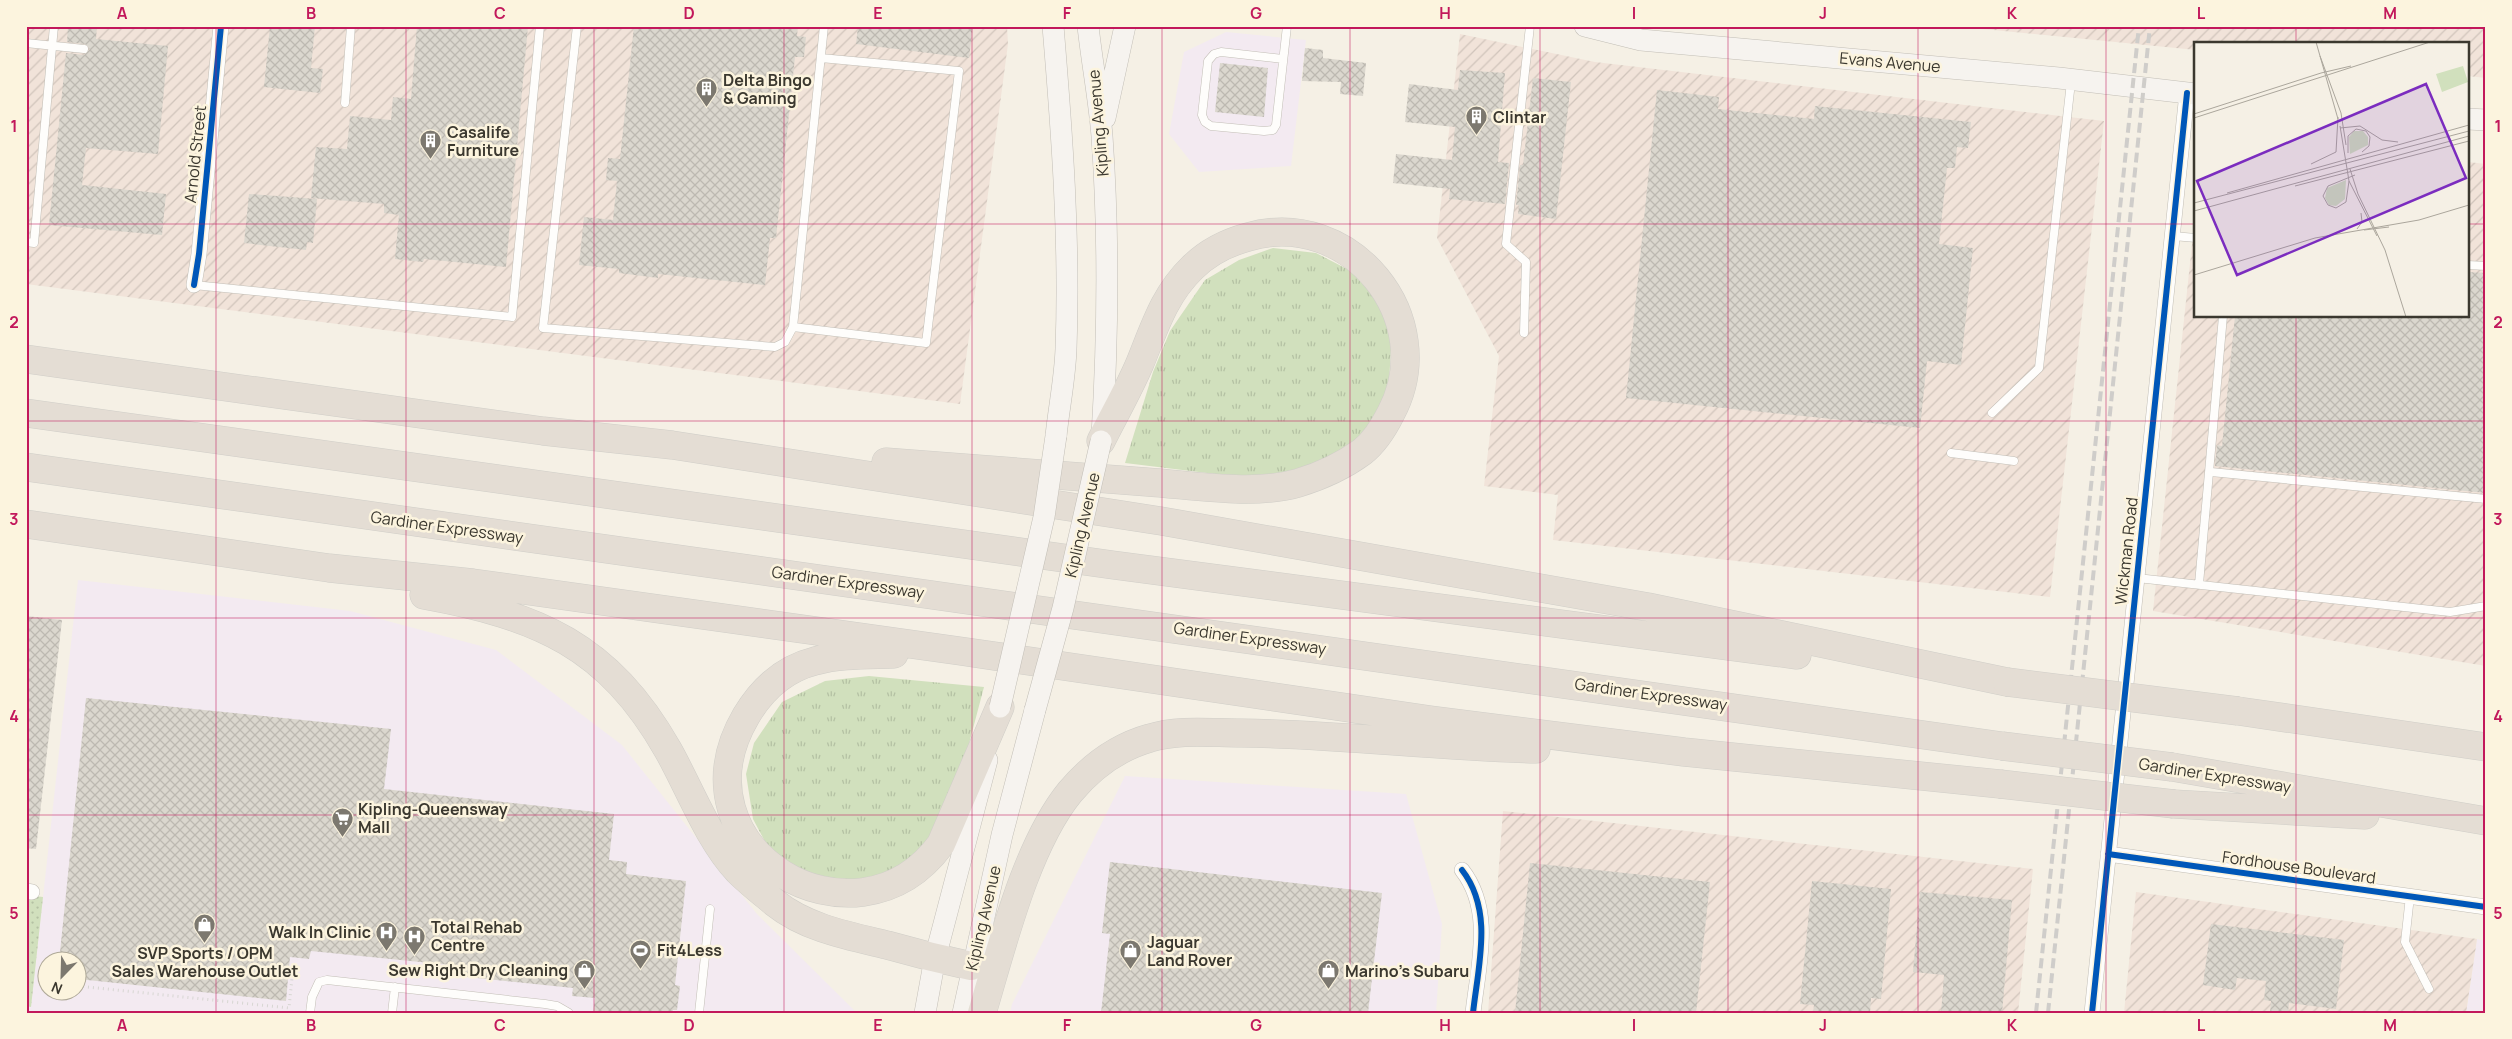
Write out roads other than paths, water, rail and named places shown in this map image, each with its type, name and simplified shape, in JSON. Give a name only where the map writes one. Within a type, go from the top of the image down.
[{"type":"highway","points":[[26,359],[543,431],[672,445],[1227,488],[1294,484],[1337,467],[1364,450],[1383,428],[1400,396],[1406,368],[1400,320],[1378,278],[1356,257],[1325,239],[1294,232],[1266,232],[1234,241],[1211,251],[1190,270],[1172,293],[1156,318],[1140,364],[1101,441]]},
{"type":"highway","points":[[26,413],[1113,565],[2238,711],[2486,747]]},
{"type":"highway","points":[[672,445],[1161,521],[1648,607],[2006,682]]},
{"type":"highway","name":"Gardiner Expressway","points":[[26,468],[264,503],[1580,684],[2002,746],[2172,767],[2479,820]]},
{"type":"highway","name":"Gardiner Expressway","points":[[26,524],[329,568],[473,583],[1421,718],[1684,752],[2000,784],[2174,804],[2311,813],[2479,820]]},
{"type":"highway","points":[[329,568],[415,593],[465,602],[506,614],[547,629],[574,643],[607,669],[645,712],[714,836],[737,870],[776,904],[805,921],[835,932],[971,966]]},
{"type":"highway","points":[[960,651],[836,657],[814,661],[791,670],[773,681],[755,700],[740,726],[732,747],[727,789],[730,808],[741,833],[761,859],[782,873],[823,892],[859,892],[896,882],[917,870],[930,859],[942,844],[1000,707]]},
{"type":"highway","points":[[982,1013],[1029,866],[1053,818],[1070,792],[1105,758],[1142,741],[1176,733],[1264,734],[1518,749],[1684,752]]},
{"type":"main road","name":"Kipling Avenue","points":[[925,1013],[936,958],[1000,707],[1044,517],[1056,436],[1066,350],[1066,277],[1064,179],[1053,26]]},
{"type":"main road","name":"Kipling Avenue","points":[[963,1013],[971,966],[1002,835],[1063,608],[1101,441],[1106,367],[1107,276],[1102,135],[1088,26]]},
{"type":"main road","points":[[1102,135],[1125,26]]},
{"type":"main road","name":"Evans Avenue","points":[[1585,26],[1641,40],[2072,79],[2191,93]]},
{"type":"main road","points":[[2470,119],[2486,120]]},
{"type":"street","name":"Arnold Street","points":[[194,285],[199,254],[221,26]]},
{"type":"street","name":"Wickman Road","points":[[2092,1013],[2173,236],[2191,93]]},
{"type":"street","name":"Fordhouse Boulevard","points":[[2108,854],[2486,907]]},
{"type":"street","points":[[1462,870],[1473,890],[1483,929],[1472,1013]]},
{"type":"lane","points":[[26,242],[34,243],[54,26]]},
{"type":"lane","points":[[345,103],[351,26]]},
{"type":"lane","points":[[194,285],[512,317],[540,26]]},
{"type":"lane","points":[[577,26],[543,328],[775,347],[785,342],[793,328],[824,26]]},
{"type":"lane","points":[[1283,59],[1221,52],[1214,54],[1208,61],[1202,115],[1205,122],[1211,126],[1264,131],[1273,130],[1276,125],[1287,26]]},
{"type":"lane","points":[[1524,334],[1526,262],[1506,244],[1530,26]]},
{"type":"lane","points":[[26,43],[84,49]]},
{"type":"lane","points":[[793,328],[926,343],[959,71],[821,58]]},
{"type":"lane","points":[[1992,413],[2039,368],[2072,79]]},
{"type":"lane","points":[[2173,236],[2194,238]]},
{"type":"lane","points":[[2470,264],[2486,266]]},
{"type":"lane","points":[[2199,584],[2211,472],[2224,318]]},
{"type":"lane","points":[[1951,454],[2014,461]]},
{"type":"lane","points":[[2211,472],[2486,499]]},
{"type":"lane","points":[[2137,578],[2450,612],[2486,606]]},
{"type":"lane","points":[[2410,896],[2406,942],[2429,989]]},
{"type":"lane","points":[[699,1013],[710,909]]},
{"type":"lane","points":[[310,1013],[315,988],[319,982],[327,980],[545,1004],[557,1006],[569,1013]]},
{"type":"lane","points":[[392,1013],[395,988]]},
{"type":"railway","points":[[2036,1013],[2139,26]]},
{"type":"railway","points":[[2048,1013],[2150,26]]},
{"type":"place","name":"Delta Bingo & Gaming","points":[[707,108]]},
{"type":"place","name":"Clintar","points":[[1477,136]]},
{"type":"place","name":"Casalife Furniture","points":[[431,160]]},
{"type":"place","name":"Kipling-Queensway Mall","points":[[342,837]]},
{"type":"place","name":"SVP Sports / OPM Sales Warehouse Outlet","points":[[205,943]]},
{"type":"place","name":"Walk In Clinic","points":[[387,951]]},
{"type":"place","name":"Total Rehab Centre","points":[[415,955]]},
{"type":"place","name":"Fit4Less","points":[[641,969]]},
{"type":"place","name":"Jaguar Land Rover","points":[[1131,970]]},
{"type":"place","name":"Sew Right Dry Cleaning","points":[[584,989]]},
{"type":"place","name":"Marino’s Subaru","points":[[1329,990]]}]
